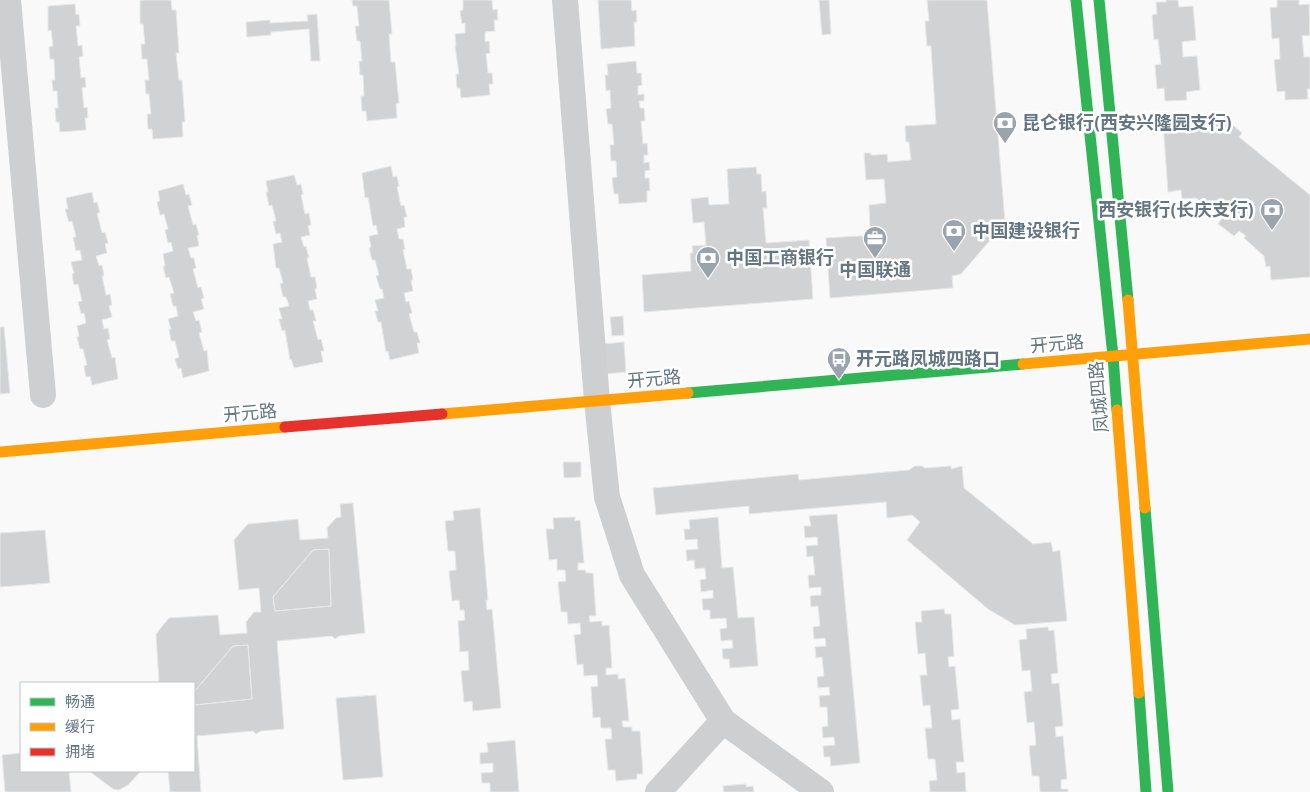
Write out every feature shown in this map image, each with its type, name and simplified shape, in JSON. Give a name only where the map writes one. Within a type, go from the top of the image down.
[{"type":"street","points":[[8,0],[43,395]]},
{"type":"street","points":[[565,0],[597,401],[607,497],[632,575],[723,721],[821,792]]},
{"type":"street","name":"凤城四路","points":[[1076,0],[1113,356],[1146,792]]},
{"type":"street","name":"凤城四路","points":[[1099,0],[1133,354],[1168,792]]},
{"type":"street","name":"开元路","points":[[0,452],[1310,339]]},
{"type":"street","points":[[658,792],[723,721]]},
{"type":"building","points":[[140,0],[171,0],[172,10],[176,10],[179,53],[176,53],[179,80],[182,80],[185,122],[182,122],[183,137],[153,139],[152,129],[148,129],[147,114],[151,114],[149,94],[146,94],[145,80],[149,80],[147,59],[142,59],[141,44],[145,44],[143,24],[140,24]]},
{"type":"building","points":[[352,0],[389,0],[392,34],[389,34],[391,62],[395,62],[399,103],[396,104],[397,118],[367,121],[366,111],[362,111],[361,96],[364,96],[363,75],[360,75],[359,61],[362,61],[360,41],[357,41],[355,26],[359,26],[357,6],[353,6]]},
{"type":"building","points":[[463,0],[492,0],[493,10],[497,9],[498,20],[494,20],[495,31],[485,32],[485,42],[489,41],[490,53],[486,54],[488,73],[492,73],[493,84],[489,84],[490,95],[461,98],[460,88],[457,88],[456,74],[459,74],[455,34],[465,33],[465,23],[462,24],[460,11],[463,10]]},
{"type":"building","points":[[598,0],[631,0],[632,11],[636,10],[637,22],[634,22],[635,46],[601,49]]},
{"type":"building","points":[[819,0],[829,0],[831,34],[822,35]]},
{"type":"building","points":[[927,0],[987,0],[1005,222],[997,223],[998,231],[961,274],[952,276],[953,288],[830,298],[826,238],[876,235],[876,231],[870,231],[869,205],[886,203],[884,179],[866,180],[864,153],[871,153],[871,155],[887,154],[888,162],[911,160],[909,142],[906,142],[905,126],[936,124],[931,46],[927,46],[925,21],[929,21]]},
{"type":"building","points":[[1166,0],[1178,0],[1179,7],[1193,6],[1196,40],[1182,42],[1183,57],[1197,56],[1200,90],[1186,92],[1187,100],[1165,101],[1164,88],[1157,89],[1155,65],[1161,64],[1158,39],[1154,40],[1152,15],[1157,14],[1156,2],[1166,2]]},
{"type":"building","points":[[1277,0],[1299,0],[1299,5],[1309,4],[1310,35],[1302,36],[1304,57],[1310,57],[1310,89],[1307,89],[1308,99],[1285,100],[1285,91],[1277,92],[1274,60],[1280,59],[1279,38],[1272,39],[1270,8],[1277,7]]},
{"type":"building","points":[[75,4],[76,15],[79,14],[80,26],[76,26],[78,46],[82,45],[83,56],[79,57],[81,78],[85,77],[86,87],[82,88],[84,108],[87,107],[88,118],[85,118],[86,130],[60,132],[59,122],[56,122],[55,108],[58,108],[57,91],[53,91],[52,80],[55,80],[54,59],[50,59],[49,47],[53,46],[51,30],[48,31],[48,6]]},
{"type":"building","points":[[317,14],[320,61],[311,61],[309,29],[271,32],[271,35],[247,37],[246,22],[270,20],[270,23],[308,21],[307,15]]},
{"type":"building","points":[[636,61],[637,73],[641,73],[642,85],[638,86],[638,95],[644,94],[644,101],[639,101],[640,108],[644,108],[645,121],[641,121],[643,144],[647,143],[648,155],[644,155],[644,163],[649,162],[650,170],[645,171],[645,178],[649,178],[650,191],[647,191],[647,202],[619,204],[618,194],[614,194],[612,178],[617,177],[616,161],[611,161],[610,145],[614,145],[612,124],[608,124],[606,109],[611,108],[610,90],[606,91],[605,75],[608,75],[607,64]]},
{"type":"building","points":[[1221,115],[1242,133],[1239,137],[1310,195],[1310,277],[1271,280],[1270,266],[1266,267],[1264,256],[1244,238],[1246,236],[1239,231],[1234,236],[1218,224],[1223,217],[1196,198],[1182,199],[1181,190],[1168,192],[1163,123],[1212,119]]},
{"type":"building","points":[[391,166],[393,177],[397,176],[401,206],[404,205],[407,217],[404,217],[405,227],[397,229],[399,239],[403,239],[407,269],[411,269],[413,280],[411,280],[413,291],[404,293],[406,302],[409,301],[412,313],[409,314],[414,332],[417,332],[420,343],[417,343],[419,353],[390,360],[388,351],[386,352],[381,322],[378,322],[375,311],[378,311],[375,300],[384,298],[376,276],[379,275],[375,260],[372,260],[369,248],[371,247],[369,236],[378,234],[376,225],[373,226],[368,197],[365,198],[362,173]]},
{"type":"building","points":[[756,167],[757,174],[761,174],[762,192],[766,191],[767,208],[763,208],[766,243],[809,240],[813,299],[644,312],[642,275],[691,271],[690,253],[693,253],[692,246],[706,245],[704,222],[693,223],[691,199],[708,197],[709,205],[729,204],[727,169]]},
{"type":"building","points":[[294,175],[297,185],[301,184],[305,214],[309,213],[311,225],[308,226],[310,235],[301,237],[309,258],[307,258],[311,277],[315,277],[317,299],[308,301],[316,321],[313,321],[318,340],[321,339],[324,351],[321,351],[323,362],[294,368],[290,360],[285,330],[282,331],[279,319],[282,319],[279,308],[289,306],[286,297],[283,297],[280,284],[283,283],[279,268],[276,268],[273,244],[282,242],[280,233],[276,234],[273,221],[276,221],[272,205],[269,206],[266,181]]},
{"type":"building","points":[[183,184],[186,195],[189,194],[192,205],[188,206],[193,225],[196,224],[199,235],[197,236],[199,246],[188,248],[191,258],[194,258],[196,268],[193,269],[198,288],[201,287],[204,298],[201,299],[204,309],[193,312],[196,321],[199,320],[202,332],[199,333],[204,351],[207,350],[209,371],[183,378],[181,368],[178,369],[175,359],[179,357],[175,341],[171,341],[169,329],[171,329],[168,319],[178,316],[176,306],[173,306],[170,294],[174,293],[169,277],[166,278],[163,266],[165,266],[163,254],[173,251],[171,242],[168,243],[165,230],[168,229],[164,214],[160,215],[157,202],[160,201],[158,191]]},
{"type":"building","points":[[92,192],[94,203],[97,202],[100,213],[97,213],[102,233],[105,232],[108,243],[105,244],[107,253],[96,256],[99,266],[102,265],[106,295],[110,294],[112,305],[109,306],[112,317],[102,320],[104,329],[108,328],[110,339],[107,340],[112,358],[115,357],[118,379],[92,385],[90,376],[86,377],[84,366],[87,365],[83,349],[80,349],[77,337],[79,336],[77,326],[86,323],[84,313],[81,314],[78,302],[82,301],[78,284],[74,285],[72,274],[74,273],[71,262],[82,260],[80,250],[76,251],[73,237],[76,237],[72,221],[69,222],[65,209],[68,209],[66,198]]},
{"type":"building","points":[[623,316],[624,335],[612,336],[610,317]]},
{"type":"building","points":[[0,327],[4,327],[10,393],[0,394]]},
{"type":"building","points":[[624,342],[626,372],[605,374],[603,344]]},
{"type":"building","points":[[563,462],[581,462],[581,477],[564,478]]},
{"type":"building","points":[[915,466],[925,468],[951,466],[951,469],[962,466],[964,488],[1033,544],[1051,542],[1053,552],[1060,550],[1067,621],[1015,625],[988,609],[907,540],[920,522],[912,515],[887,518],[886,502],[749,514],[749,506],[656,515],[653,488],[798,474],[799,480],[909,470]]},
{"type":"building","points":[[353,503],[365,633],[339,636],[335,639],[332,636],[277,641],[284,729],[261,731],[256,734],[253,731],[197,736],[201,792],[170,792],[168,772],[195,772],[195,705],[252,699],[248,645],[233,646],[195,691],[195,682],[159,682],[156,634],[169,618],[218,615],[220,635],[247,633],[246,622],[254,612],[261,612],[259,588],[239,590],[234,540],[248,524],[298,519],[300,540],[328,538],[327,528],[336,518],[341,517],[340,504]],"holes":[[[329,549],[331,606],[275,611],[273,597],[313,550]]]},
{"type":"building","points":[[480,508],[488,600],[486,600],[487,610],[492,609],[501,708],[473,711],[472,701],[464,702],[461,671],[469,670],[468,651],[460,652],[458,621],[465,620],[464,610],[460,610],[459,600],[452,601],[449,571],[456,570],[455,551],[448,551],[445,521],[454,520],[453,511]]},
{"type":"building","points":[[837,514],[860,763],[831,766],[830,757],[824,757],[823,746],[835,745],[834,737],[823,738],[822,727],[828,726],[827,707],[820,707],[819,696],[830,695],[829,687],[818,688],[817,677],[824,676],[822,657],[816,658],[815,647],[826,646],[825,638],[814,639],[813,627],[820,626],[818,606],[811,607],[810,596],[821,595],[821,587],[809,588],[808,575],[815,575],[813,556],[807,557],[806,546],[818,545],[817,537],[805,538],[804,526],[811,526],[809,516]]},
{"type":"building","points":[[575,517],[575,521],[580,520],[584,563],[578,563],[578,570],[593,573],[596,616],[589,616],[590,622],[602,621],[602,626],[609,625],[612,668],[606,668],[606,675],[618,674],[618,679],[625,678],[629,721],[622,721],[623,727],[632,727],[632,731],[640,731],[643,774],[637,774],[637,779],[616,781],[615,770],[608,770],[605,739],[612,739],[611,728],[601,728],[600,717],[593,718],[591,687],[598,686],[597,675],[584,676],[583,664],[577,665],[574,635],[581,634],[580,623],[568,624],[567,612],[561,612],[558,582],[566,581],[565,570],[557,570],[557,559],[549,560],[546,529],[554,529],[553,518]]},
{"type":"building","points":[[718,517],[722,568],[733,567],[738,618],[754,617],[758,666],[730,668],[729,659],[723,659],[722,649],[733,648],[732,640],[721,641],[720,629],[727,628],[726,618],[710,619],[710,610],[703,610],[702,599],[713,598],[713,590],[701,592],[700,580],[706,579],[705,568],[695,569],[694,560],[687,561],[686,550],[698,549],[697,539],[685,540],[684,529],[690,529],[689,520]]},
{"type":"building","points":[[45,530],[50,583],[0,587],[0,533]]},
{"type":"building","points":[[329,549],[331,606],[275,611],[273,597],[313,550]]},
{"type":"building","points":[[944,609],[945,614],[951,614],[954,656],[948,657],[949,667],[955,666],[959,709],[951,710],[952,720],[960,719],[964,762],[956,762],[957,773],[965,772],[966,792],[930,792],[929,781],[937,780],[935,759],[928,759],[925,728],[932,728],[930,705],[923,706],[920,675],[927,675],[925,653],[918,654],[915,622],[922,622],[921,611]]},
{"type":"building","points":[[1048,627],[1049,631],[1054,630],[1058,673],[1051,674],[1052,684],[1059,683],[1063,726],[1055,727],[1056,737],[1063,736],[1067,779],[1061,780],[1061,789],[1068,789],[1068,792],[1040,792],[1039,776],[1032,776],[1029,746],[1036,745],[1034,722],[1027,723],[1024,692],[1032,691],[1030,670],[1022,671],[1019,640],[1027,639],[1026,629]]},
{"type":"building","points":[[248,645],[252,699],[195,705],[195,691],[233,646]]},
{"type":"building","points":[[376,695],[383,777],[343,780],[336,698]]},
{"type":"building","points":[[515,740],[519,792],[490,792],[490,783],[482,783],[481,773],[493,772],[493,763],[480,764],[480,753],[488,752],[487,743]]},
{"type":"building","points":[[20,753],[20,772],[69,772],[71,792],[5,792],[2,755]]},
{"type":"building","points":[[90,772],[140,772],[128,785],[119,790],[113,789]]},
{"type":"building","points":[[746,784],[746,787],[753,786],[754,792],[724,792],[723,786]]},
{"type":"traffic: fast","points":[[1076,0],[1117,410]]},
{"type":"traffic: fast","points":[[1099,0],[1128,300]]},
{"type":"traffic: fast","points":[[688,393],[1023,364]]},
{"type":"traffic: fast","points":[[1145,508],[1168,792]]},
{"type":"traffic: fast","points":[[1139,693],[1146,792]]},
{"type":"traffic: slow","points":[[1128,300],[1145,508]]},
{"type":"traffic: slow","points":[[1023,364],[1310,339]]},
{"type":"traffic: slow","points":[[442,414],[688,393]]},
{"type":"traffic: slow","points":[[1117,410],[1139,693]]},
{"type":"traffic: slow","points":[[0,452],[285,427]]},
{"type":"traffic: jam","points":[[285,427],[442,414]]},
{"type":"place","name":"昆仑银行(西安兴隆园支行)","points":[[1005,144]]},
{"type":"place","name":"西安银行(长庆支行)","points":[[1272,231]]},
{"type":"place","name":"中国建设银行","points":[[954,252]]},
{"type":"place","name":"中国联通","points":[[875,259]]},
{"type":"place","name":"中国工商银行","points":[[708,279]]},
{"type":"place","name":"开元路凤城四路口","points":[[839,380]]}]
